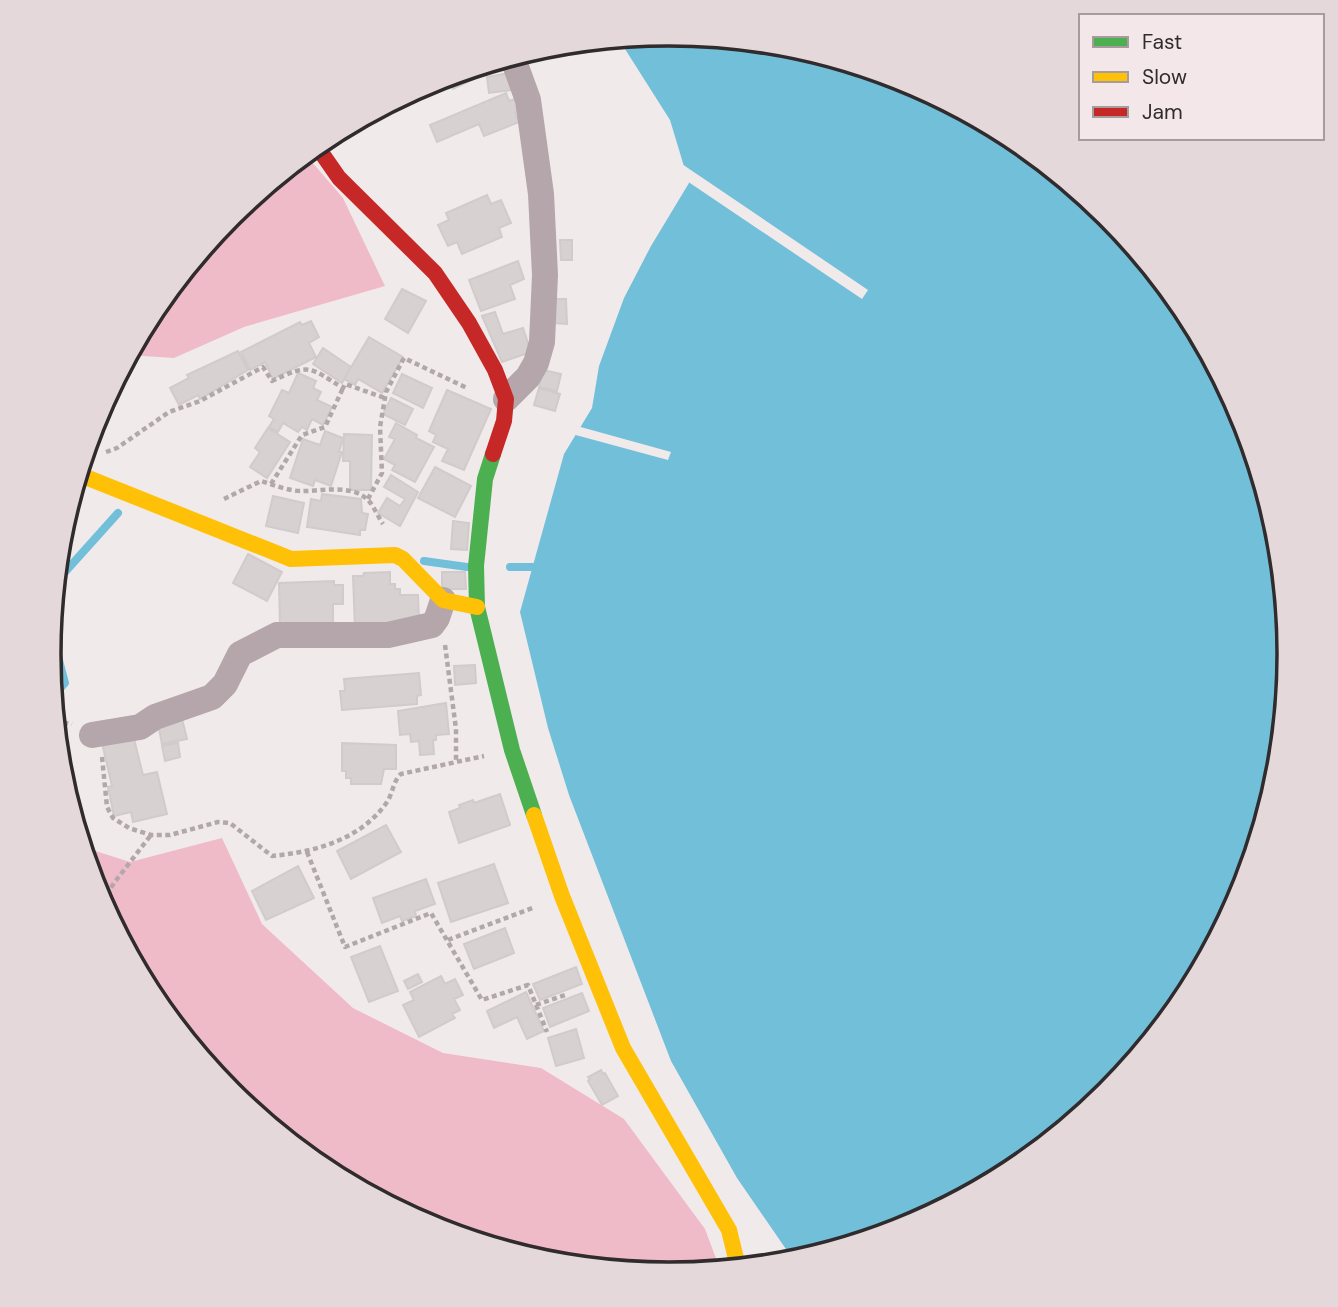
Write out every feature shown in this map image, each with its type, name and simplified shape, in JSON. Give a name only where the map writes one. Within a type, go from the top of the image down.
[{"type":"street","points":[[506,403],[536,363],[542,342],[545,275],[541,194],[528,100],[515,65]]},
{"type":"street","points":[[322,154],[339,178],[435,273],[495,370],[506,403],[504,421],[485,479],[476,566],[477,607],[512,750],[562,897],[623,1048],[729,1230],[736,1257]]},
{"type":"street","points":[[87,478],[291,559],[395,555],[403,559],[440,609]]},
{"type":"street","points":[[440,609],[477,607]]},
{"type":"street","points":[[92,735],[140,726],[155,717],[212,697],[225,684],[240,654],[277,635],[388,635],[432,625],[440,609]]},
{"type":"path","points":[[368,499],[382,473],[380,427],[385,398],[404,358],[506,403]]},
{"type":"path","points":[[94,457],[117,448],[169,412],[200,401],[262,368],[272,381],[298,369],[313,369],[343,388]]},
{"type":"path","points":[[271,484],[302,435],[325,427],[345,384],[385,398]]},
{"type":"path","points":[[218,503],[234,492],[261,481],[302,492],[341,489],[355,493],[368,499],[387,531],[395,555]]},
{"type":"path","points":[[440,609],[449,660],[456,729],[456,762]]},
{"type":"path","points":[[92,735],[102,757],[107,807],[113,818],[129,828],[151,835],[187,832],[218,821],[230,823],[272,856],[307,852],[342,839],[377,813],[388,801],[401,774],[512,750]]},
{"type":"path","points":[[109,891],[151,835]]},
{"type":"path","points":[[307,852],[345,947],[431,914],[482,1000],[528,985],[547,1032]]},
{"type":"path","points":[[448,940],[562,897]]},
{"type":"shaded area","points":[[312,162],[343,198],[385,286],[244,327],[174,358],[139,356],[163,316],[212,253],[268,196]]},
{"type":"shaded area","points":[[222,838],[262,924],[353,1008],[443,1053],[541,1068],[624,1119],[705,1229],[716,1259],[669,1262],[629,1260],[550,1250],[512,1241],[436,1215],[400,1199],[331,1159],[268,1111],[239,1083],[187,1024],[163,991],[124,922],[94,850],[130,862]]},
{"type":"water","points":[[709,47],[788,57],[826,66],[902,92],[938,108],[1007,148],[1039,171],[1070,196],[1126,253],[1175,316],[1196,350],[1231,421],[1245,458],[1272,574],[1276,614],[1276,693],[1272,733],[1256,811],[1231,886],[1196,958],[1175,991],[1151,1024],[1099,1083],[1070,1111],[1007,1159],[938,1199],[902,1215],[826,1241],[787,1250],[737,1178],[671,1061],[569,795],[548,728],[520,612],[564,454],[592,408],[599,366],[624,298],[689,183],[670,120],[624,48]]},
{"type":"pier","points":[[679,162],[868,290],[862,299],[684,179]]},
{"type":"pier","points":[[577,426],[671,452],[668,460],[572,434]]},
{"type":"building","points":[[509,73],[512,90],[489,93],[487,77]]},
{"type":"building","points":[[480,76],[453,89],[452,86]]},
{"type":"building","points":[[506,93],[509,101],[515,99],[520,111],[515,113],[519,122],[484,136],[479,124],[437,142],[430,125]]},
{"type":"building","points":[[487,195],[491,204],[501,200],[511,223],[499,228],[502,237],[462,254],[457,242],[448,246],[438,225],[449,220],[446,213]]},
{"type":"building","points":[[560,240],[572,240],[572,260],[561,260]]},
{"type":"building","points":[[518,261],[524,279],[510,285],[515,299],[481,311],[469,280]]},
{"type":"building","points":[[402,289],[426,301],[408,333],[385,319]]},
{"type":"building","points":[[553,299],[566,299],[567,324],[553,323]]},
{"type":"building","points":[[495,312],[503,334],[523,328],[531,352],[502,362],[482,316]]},
{"type":"building","points":[[311,321],[319,337],[309,343],[316,357],[273,379],[265,362],[250,370],[241,352],[300,322],[302,325]]},
{"type":"building","points":[[369,337],[403,357],[382,393],[358,379],[355,385],[344,379]]},
{"type":"building","points":[[323,348],[351,367],[342,383],[313,364]]},
{"type":"building","points":[[238,351],[248,370],[200,399],[198,395],[179,405],[170,388],[189,378],[187,375]]},
{"type":"building","points":[[543,370],[561,374],[557,391],[539,387]]},
{"type":"building","points":[[298,373],[316,381],[313,388],[321,392],[317,400],[332,407],[323,425],[312,419],[307,430],[302,427],[298,432],[283,423],[278,432],[269,427],[274,419],[269,416],[282,390],[289,393]]},
{"type":"building","points":[[402,374],[432,388],[423,408],[393,393]]},
{"type":"building","points":[[539,388],[560,394],[555,411],[534,405]]},
{"type":"building","points":[[447,390],[491,409],[464,470],[442,461],[448,449],[433,442],[436,435],[429,431]]},
{"type":"building","points":[[391,398],[413,409],[405,425],[383,414]]},
{"type":"building","points":[[396,423],[434,447],[415,482],[392,470],[395,465],[384,459],[395,439],[389,437]]},
{"type":"building","points":[[268,428],[290,442],[267,478],[250,467],[260,452],[255,448]]},
{"type":"building","points":[[325,431],[343,438],[339,452],[342,452],[331,486],[315,480],[313,486],[290,478],[303,439],[320,445]]},
{"type":"building","points":[[344,434],[372,435],[371,490],[350,490],[350,461],[343,461]]},
{"type":"building","points":[[435,467],[471,486],[455,517],[418,498]]},
{"type":"building","points":[[391,475],[418,492],[400,526],[378,513],[387,498],[400,506],[405,499],[384,487]]},
{"type":"building","points":[[322,494],[361,499],[362,513],[368,514],[365,530],[360,530],[360,535],[307,527],[311,499],[321,501]]},
{"type":"building","points":[[273,496],[304,503],[298,533],[266,526]]},
{"type":"building","points":[[453,521],[469,523],[467,550],[451,549]]},
{"type":"building","points":[[248,554],[282,572],[267,601],[233,583]]},
{"type":"building","points":[[390,572],[390,584],[395,584],[395,589],[400,589],[400,595],[418,595],[419,621],[355,628],[353,576]]},
{"type":"building","points":[[442,572],[465,572],[466,589],[442,589]]},
{"type":"building","points":[[334,581],[334,585],[343,585],[343,604],[333,604],[333,624],[280,625],[279,583]]},
{"type":"building","points":[[475,665],[476,683],[455,685],[454,666]]},
{"type":"building","points":[[419,673],[421,695],[417,696],[417,704],[342,710],[340,691],[345,691],[344,679]]},
{"type":"building","points":[[446,703],[449,734],[436,735],[436,740],[433,740],[434,754],[420,755],[419,741],[411,742],[410,734],[400,735],[398,711]]},
{"type":"building","points":[[182,719],[187,739],[162,744],[158,724]]},
{"type":"building","points":[[133,735],[143,775],[157,772],[167,814],[133,822],[131,812],[114,816],[108,787],[112,786],[102,743]]},
{"type":"building","points":[[178,743],[180,757],[165,761],[162,746]]},
{"type":"building","points":[[342,743],[396,745],[396,769],[384,769],[381,784],[351,784],[351,778],[346,778],[346,771],[342,771]]},
{"type":"building","points":[[500,794],[510,825],[459,843],[449,812],[473,800],[474,803]]},
{"type":"building","points":[[386,825],[401,852],[351,879],[337,851]]},
{"type":"building","points":[[494,864],[508,903],[451,922],[438,883]]},
{"type":"building","points":[[298,866],[314,898],[266,920],[252,891]]},
{"type":"building","points":[[426,879],[435,904],[415,911],[416,916],[402,921],[400,916],[382,923],[373,898]]},
{"type":"building","points":[[505,928],[514,953],[474,969],[464,944]]},
{"type":"building","points":[[380,946],[398,991],[369,1002],[351,957]]},
{"type":"building","points":[[576,967],[582,984],[540,1000],[533,984]]},
{"type":"building","points":[[418,974],[422,982],[408,989],[404,981]]},
{"type":"building","points":[[441,976],[445,984],[455,979],[463,995],[454,999],[460,1010],[452,1014],[455,1018],[419,1037],[403,1005],[414,1000],[410,992]]},
{"type":"building","points":[[526,992],[544,1031],[527,1039],[517,1017],[494,1028],[487,1011]]},
{"type":"building","points":[[582,993],[589,1011],[550,1027],[543,1008]]},
{"type":"building","points":[[576,1029],[584,1058],[556,1066],[548,1038]]},
{"type":"building","points":[[601,1070],[618,1096],[602,1105],[588,1081],[588,1077]]},
{"type":"waterway","points":[[67,570],[118,513]]},
{"type":"waterway","points":[[424,561],[467,567]]},
{"type":"waterway","points":[[510,567],[533,567]]},
{"type":"waterway","points":[[61,669],[65,683],[62,687]]},
{"type":"traffic: fast","points":[[493,454],[485,479],[476,566],[477,607],[512,750],[534,815]]},
{"type":"traffic: slow","points":[[87,478],[291,559],[395,555],[403,559],[443,600],[477,607]]},
{"type":"traffic: slow","points":[[534,815],[562,896],[623,1048],[729,1230],[736,1257]]},
{"type":"traffic: jam","points":[[322,154],[339,178],[435,273],[469,323],[495,370],[506,399],[504,421],[493,454]]}]
